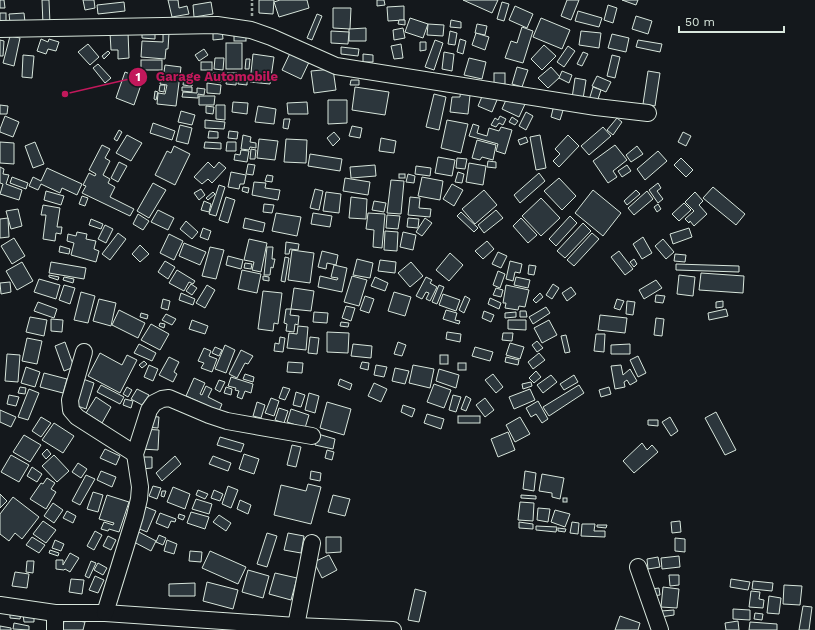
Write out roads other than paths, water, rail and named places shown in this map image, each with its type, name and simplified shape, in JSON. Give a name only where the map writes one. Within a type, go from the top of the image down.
[{"type":"street","points":[[0,30],[217,25],[251,30],[271,37],[336,66],[596,107],[648,113]]},
{"type":"street","points":[[84,352],[70,400],[71,410],[77,417],[136,454]]},
{"type":"street","points":[[105,613],[139,499],[140,487],[136,454],[149,410],[154,403],[162,399],[169,398],[227,421],[312,436]]},
{"type":"street","points":[[296,628],[312,543]]},
{"type":"street","points":[[638,567],[660,630]]},
{"type":"street","points":[[0,605],[55,613],[105,613],[296,628],[393,630]]},
{"type":"street","points":[[55,613],[55,630]]},
{"type":"place","name":"Garage Automobile","points":[[65,94]]}]
